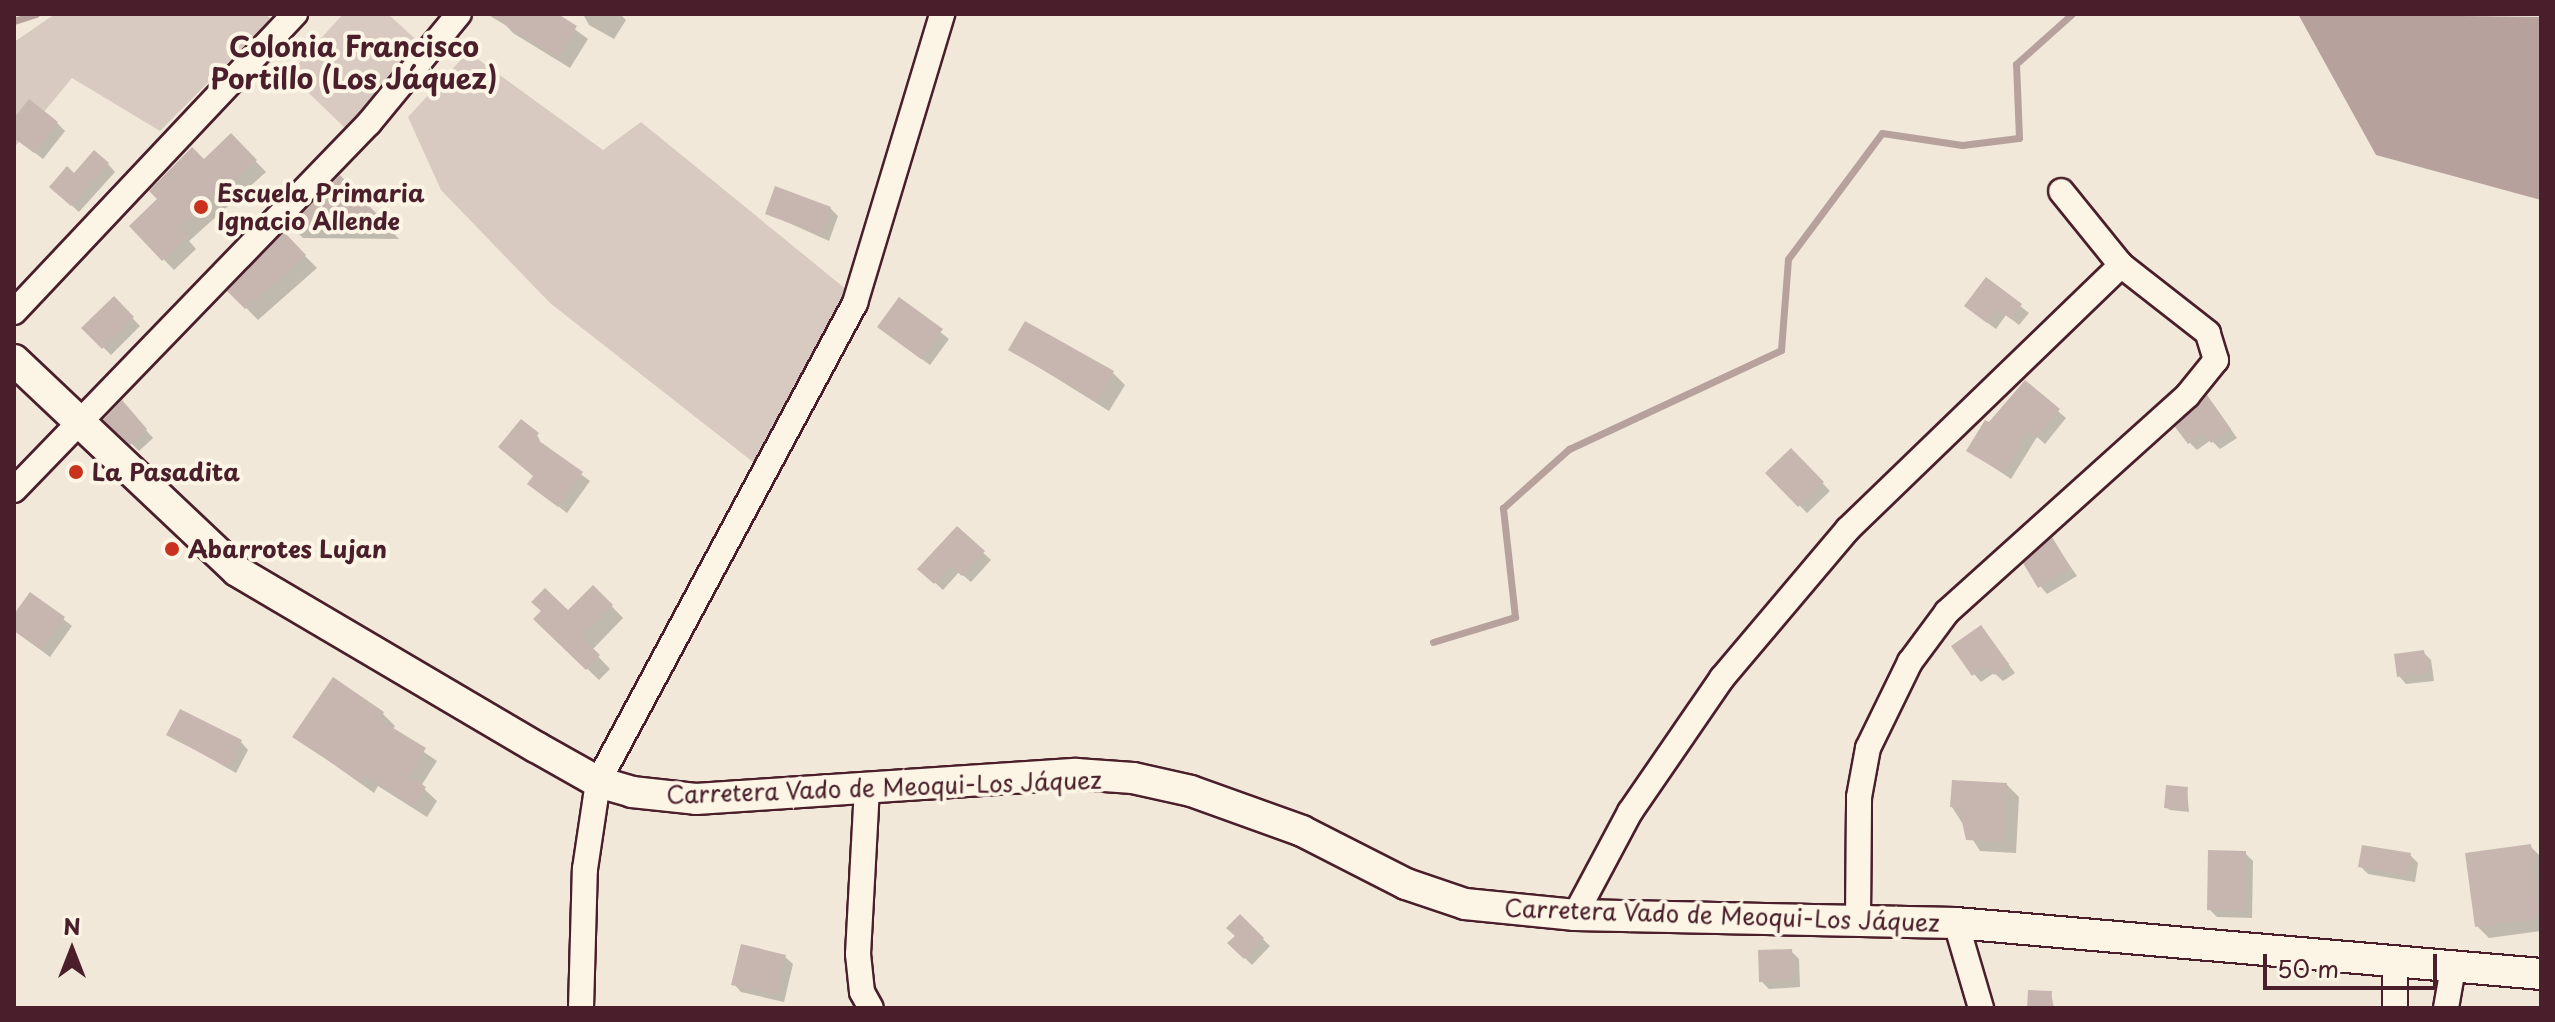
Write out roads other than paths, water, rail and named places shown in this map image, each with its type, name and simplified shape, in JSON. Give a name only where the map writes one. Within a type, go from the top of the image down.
[{"type":"street","points":[[14,312],[295,14]]},
{"type":"street","points":[[581,1008],[585,869],[598,782],[855,303],[942,14]]},
{"type":"street","points":[[14,490],[369,123],[446,19]]},
{"type":"street","points":[[1858,919],[1859,797],[1868,748],[1910,662],[1947,612],[2198,386],[2216,360],[2208,333],[2121,265],[2061,191]]},
{"type":"street","points":[[1575,915],[1630,812],[1722,678],[1848,529],[2121,265]]},
{"type":"street","name":"Carretera Vado de Meoqui-Los Jáquez","points":[[14,360],[237,571],[598,782],[643,794],[696,799],[1076,774],[1133,778],[1191,791],[1302,831],[1406,884],[1465,904],[1575,915],[1956,923],[2395,964],[2541,974]]},
{"type":"street","points":[[867,788],[858,954],[862,992],[871,1008]]},
{"type":"street","points":[[1956,923],[1981,1008]]},
{"type":"street","points":[[2395,964],[2395,1008]]},
{"type":"street","points":[[2446,1008],[2453,968]]},
{"type":"waterway","points":[[14,21],[36,14]]},
{"type":"waterway","points":[[1433,642],[1515,617],[1503,508],[1569,449],[1781,350],[1788,259],[1882,133],[1962,145],[2019,138],[2016,64],[2072,14]]},
{"type":"place","name":"Escuela Primaria Ignacio Allende","points":[[201,207]]},
{"type":"place","name":"La Pasadita","points":[[76,472]]},
{"type":"place","name":"Abarrotes Lujan","points":[[172,549]]},
{"type":"district","name":"Colonia Francisco Portillo (Los Jáquez)","points":[[354,62]]}]
